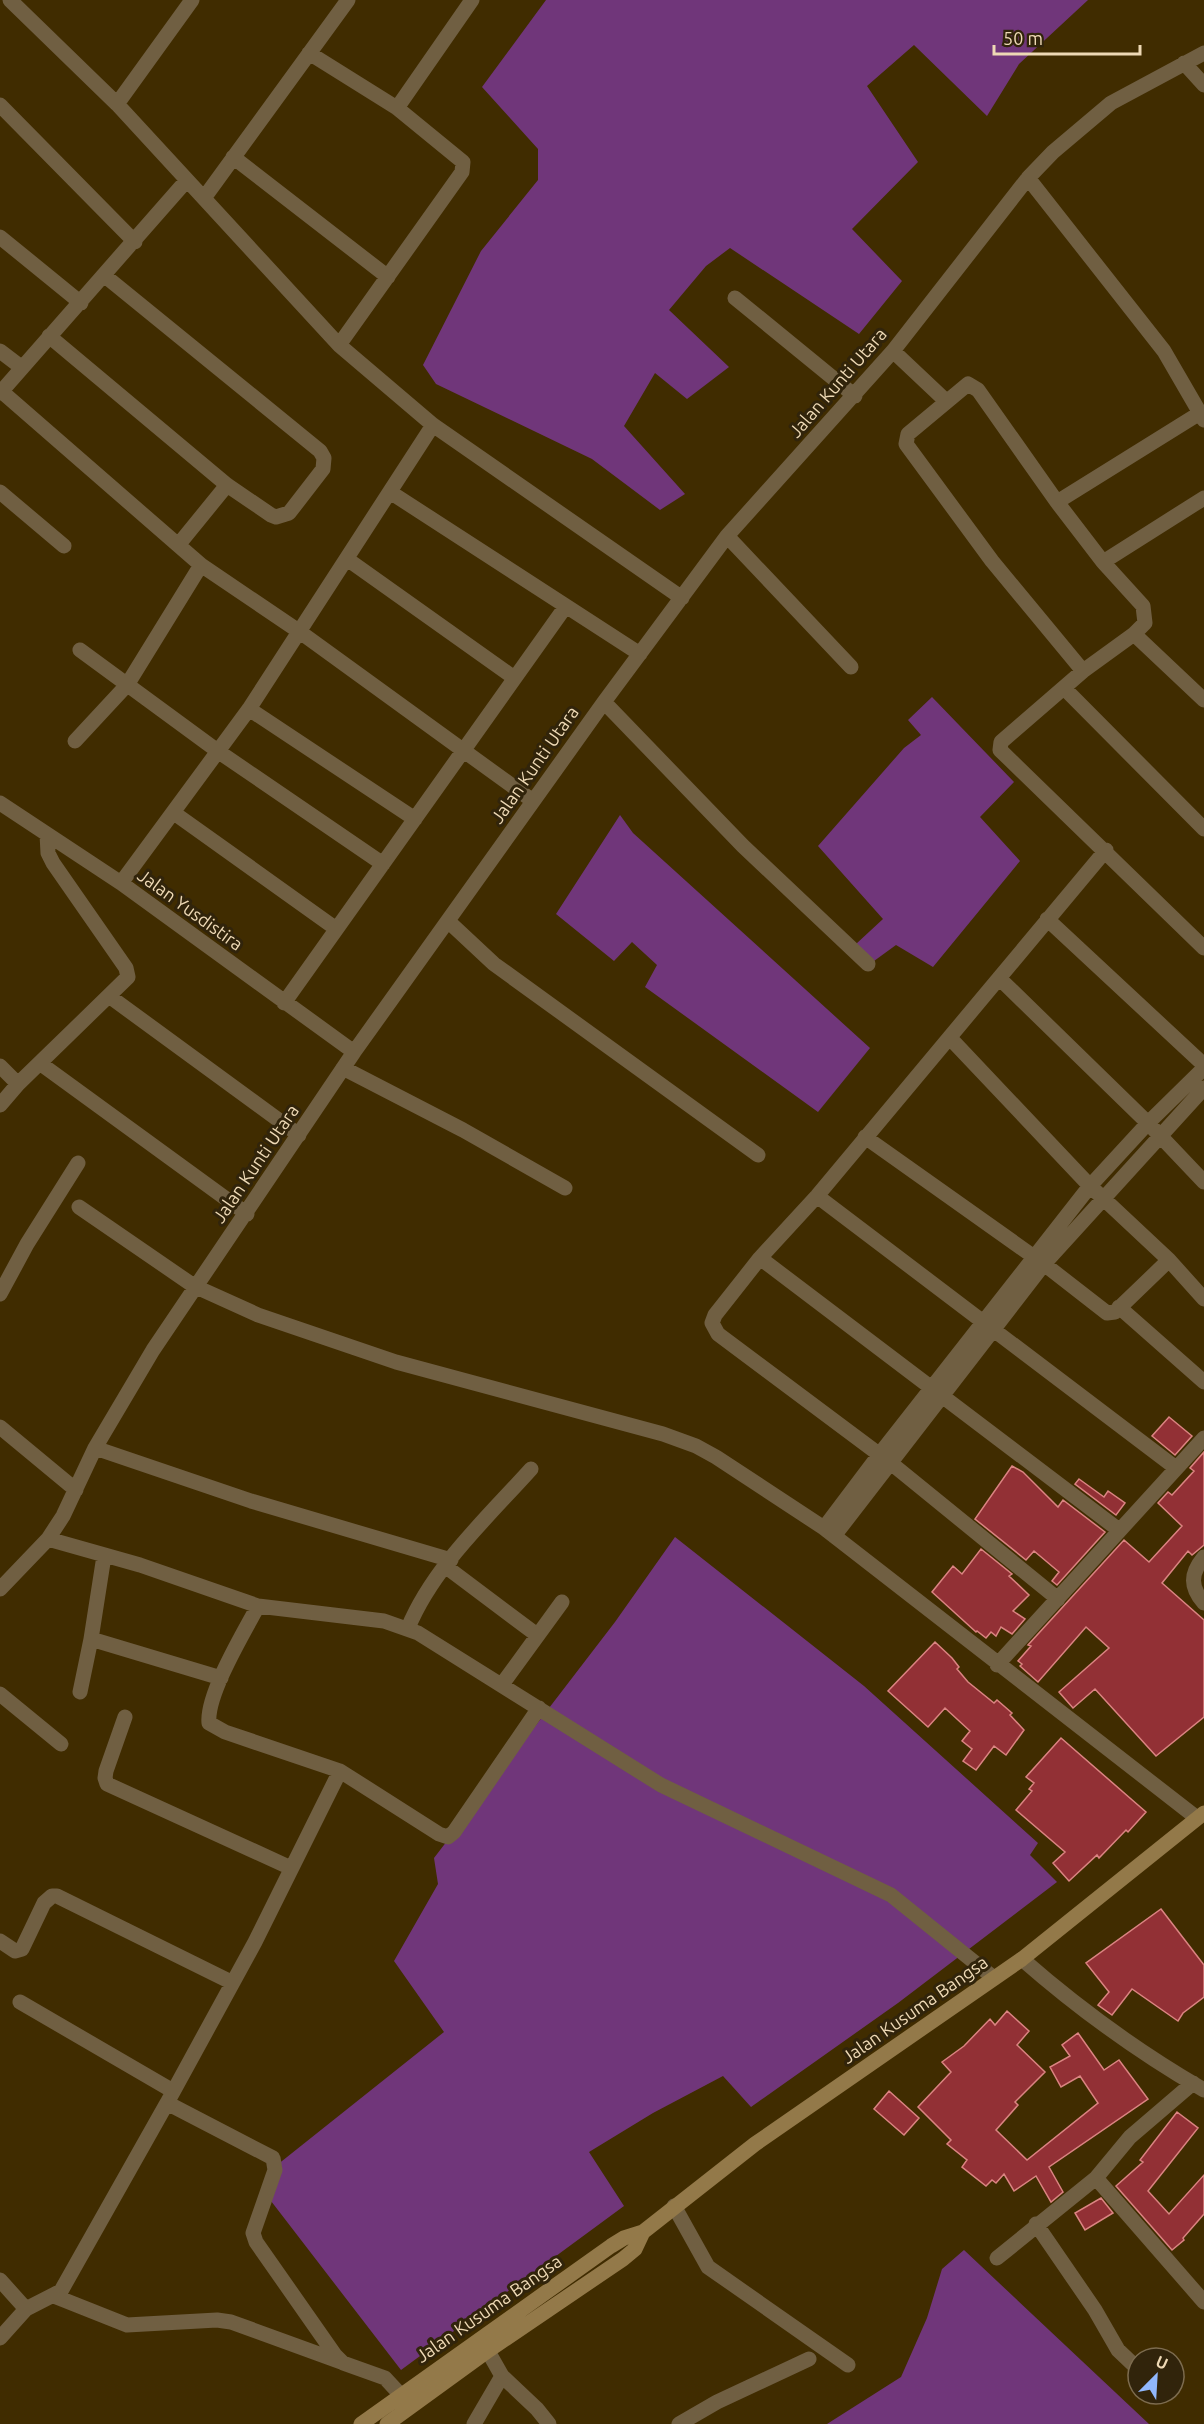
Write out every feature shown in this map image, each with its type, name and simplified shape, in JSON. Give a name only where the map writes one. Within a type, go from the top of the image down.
[{"type":"street","points":[[10,0],[117,104],[339,345],[433,425],[682,598]]},
{"type":"street","points":[[117,104],[192,0]]},
{"type":"street","points":[[204,198],[348,0]]},
{"type":"street","points":[[397,108],[472,0]]},
{"type":"street","points":[[309,53],[397,108],[458,155],[464,167],[339,345]]},
{"type":"street","name":"Jalan Kunti Utara","points":[[0,1589],[48,1539],[76,1490],[95,1448],[194,1286],[247,1214],[354,1052],[604,702],[727,536],[855,396],[1028,178],[1053,152],[1111,103],[1204,53]]},
{"type":"street","points":[[1184,63],[1204,85]]},
{"type":"street","points":[[0,105],[135,242]]},
{"type":"street","points":[[233,157],[388,277]]},
{"type":"street","points":[[1028,178],[1164,351],[1202,417],[1057,502]]},
{"type":"street","points":[[187,180],[81,303],[21,366],[1,392],[201,565],[300,632],[533,801]]},
{"type":"street","points":[[0,237],[81,303]]},
{"type":"street","points":[[49,336],[227,485],[271,515],[284,516],[323,469],[324,458],[320,451],[105,276]]},
{"type":"street","points":[[735,298],[855,396]]},
{"type":"street","points":[[0,351],[21,366]]},
{"type":"street","points":[[893,351],[946,401]]},
{"type":"street","points":[[1083,671],[992,561],[909,451],[906,441],[908,434],[966,385],[974,385],[1057,502],[1103,562],[1145,611],[1144,623],[1134,634],[1083,671],[1001,742],[1000,750],[1106,850],[1204,948]]},
{"type":"street","points":[[121,883],[249,709],[433,425]]},
{"type":"street","points":[[179,544],[227,485]]},
{"type":"street","points":[[0,492],[64,546]]},
{"type":"street","points":[[390,492],[640,654]]},
{"type":"street","points":[[1103,562],[1204,498]]},
{"type":"street","points":[[727,536],[851,667]]},
{"type":"street","points":[[347,559],[513,677]]},
{"type":"street","points":[[75,741],[127,685],[201,565]]},
{"type":"street","points":[[284,1003],[335,928],[463,752],[513,677],[566,606]]},
{"type":"street","points":[[1134,634],[1204,700]]},
{"type":"street","points":[[80,650],[219,752],[382,864]]},
{"type":"street","points":[[1064,688],[1204,830]]},
{"type":"street","points":[[604,702],[743,846],[868,964]]},
{"type":"street","points":[[249,709],[415,819]]},
{"type":"street","name":"Jalan Yusdistira","points":[[1,805],[121,883],[354,1052]]},
{"type":"street","points":[[174,813],[335,928]]},
{"type":"street","points":[[0,1105],[18,1084],[127,981],[128,972],[53,863],[48,853],[47,834]]},
{"type":"street","points":[[1058,1599],[892,1464],[715,1330],[712,1319],[760,1258],[817,1196],[1106,850]]},
{"type":"street","points":[[829,1532],[892,1464],[937,1393],[1039,1260],[1090,1186],[1204,1067],[1047,919]]},
{"type":"street","points":[[449,922],[494,964],[758,1155]]},
{"type":"street","points":[[999,978],[1148,1123],[1204,1182]]},
{"type":"street","points":[[109,996],[299,1135]]},
{"type":"street","points":[[950,1038],[1090,1186],[1169,1260],[1204,1299]]},
{"type":"street","points":[[41,1064],[247,1214]]},
{"type":"street","points":[[0,1066],[18,1084]]},
{"type":"street","points":[[343,1068],[463,1130],[565,1188]]},
{"type":"street","points":[[1039,1260],[1104,1198],[1204,1088]]},
{"type":"street","points":[[865,1137],[1039,1260],[1104,1312],[1112,1313],[1169,1260]]},
{"type":"street","points":[[0,1294],[27,1244],[78,1163]]},
{"type":"street","points":[[817,1196],[1176,1468]]},
{"type":"street","points":[[79,1207],[194,1286],[258,1315],[396,1362],[680,1440],[740,1471],[829,1532],[997,1665],[1202,1815]]},
{"type":"street","points":[[760,1258],[1119,1530]]},
{"type":"street","points":[[1119,1307],[1204,1382]]},
{"type":"street","points":[[829,1532],[879,1455],[937,1393]]},
{"type":"street","points":[[0,1427],[76,1490]]},
{"type":"street","points":[[997,1665],[1204,1438]]},
{"type":"street","points":[[95,1448],[250,1501],[448,1563],[537,1635]]},
{"type":"street","points":[[408,1628],[414,1613],[448,1563],[531,1469]]},
{"type":"street","points":[[48,1539],[140,1565],[258,1606],[384,1622],[408,1628],[503,1683],[662,1785],[891,1895],[994,1978]]},
{"type":"street","points":[[80,1692],[104,1556]]},
{"type":"street","points":[[1204,1557],[1192,1580],[1192,1587],[1204,1603]]},
{"type":"street","points":[[503,1683],[562,1602]]},
{"type":"street","points":[[258,1606],[221,1678],[208,1718],[214,1727],[340,1771],[438,1834],[448,1837],[454,1832],[539,1708]]},
{"type":"street","points":[[91,1639],[221,1678]]},
{"type":"street","points":[[0,1694],[61,1744]]},
{"type":"street","points":[[125,1717],[106,1771],[107,1784],[291,1868]]},
{"type":"street","points":[[0,2338],[26,2309],[54,2296],[61,2290],[170,2097],[340,1771]]},
{"type":"street","name":"Jalan Kusuma Bangsa","points":[[361,2424],[407,2401],[485,2345],[623,2259],[635,2249],[643,2232],[674,2206],[755,2144],[1022,1959],[1202,1815]]},
{"type":"street","points":[[0,1941],[15,1951],[22,1949],[44,1903],[52,1896],[57,1896],[231,1982]]},
{"type":"street","points":[[998,2258],[1036,2224],[1096,2178],[1130,2138],[1198,2086],[1080,2006],[1022,1959]]},
{"type":"street","points":[[20,2002],[170,2097],[273,2158],[276,2167],[254,2237],[343,2363]]},
{"type":"street","points":[[1096,2178],[1204,2302]]},
{"type":"street","points":[[674,2206],[708,2267],[848,2365]]},
{"type":"street","points":[[1036,2224],[1095,2310],[1118,2350],[1126,2358]]},
{"type":"street","points":[[0,2280],[26,2309]]},
{"type":"street","points":[[54,2296],[127,2325],[217,2320],[231,2322],[385,2378],[407,2401]]},
{"type":"street","points":[[485,2345],[502,2376],[537,2409],[549,2424]]},
{"type":"street","points":[[679,2424],[717,2402],[809,2358]]},
{"type":"street","points":[[474,2424],[502,2376]]},
{"type":"street","name":"Jalan Kusuma Bangsa","points":[[387,2424],[407,2401]]},
{"type":"shaded area","points":[[546,0],[1088,0],[1019,64],[987,116],[914,45],[867,86],[918,162],[852,229],[902,281],[859,334],[730,248],[706,266],[669,310],[729,367],[687,399],[655,373],[624,426],[685,494],[660,510],[592,459],[436,384],[423,365],[481,251],[538,180],[538,149],[482,87]]},
{"type":"shaded area","points":[[932,697],[1014,782],[980,817],[1020,861],[933,967],[896,945],[874,961],[856,944],[883,919],[818,846],[904,748],[921,735],[908,720]]},
{"type":"shaded area","points":[[620,815],[633,833],[870,1048],[818,1112],[645,987],[657,965],[632,942],[614,961],[556,914]]},
{"type":"shaded area","points":[[675,1537],[864,1686],[1038,1843],[1030,1855],[1057,1882],[898,2003],[751,2107],[723,2076],[653,2113],[589,2152],[624,2206],[401,2370],[271,2201],[277,2165],[444,2032],[394,1961],[438,1884],[434,1858],[615,1622]]},
{"type":"shaded area","points":[[964,2250],[1126,2402],[1126,2406],[1130,2406],[1149,2424],[827,2424],[901,2377],[927,2318],[942,2269]]},
{"type":"building","points":[[1169,1417],[1192,1436],[1175,1455],[1152,1436]]},
{"type":"building","points":[[1204,1452],[1204,1545],[1192,1555],[1188,1551],[1162,1583],[1204,1620],[1204,1717],[1156,1756],[1095,1689],[1073,1708],[1059,1692],[1109,1648],[1086,1627],[1038,1682],[1020,1666],[1022,1664],[1018,1661],[1031,1646],[1028,1645],[1124,1540],[1149,1562],[1182,1526],[1158,1503],[1168,1492],[1172,1495],[1194,1471],[1190,1468]]},
{"type":"building","points":[[1012,1466],[1023,1472],[1058,1507],[1063,1500],[1105,1532],[1057,1585],[1052,1581],[1059,1572],[1034,1551],[1026,1560],[975,1519]]},
{"type":"building","points":[[1079,1479],[1104,1497],[1108,1491],[1125,1503],[1116,1515],[1075,1484]]},
{"type":"building","points":[[981,1549],[1012,1574],[1009,1576],[1029,1595],[1013,1611],[1025,1619],[1012,1634],[1001,1627],[996,1636],[991,1632],[986,1638],[976,1632],[932,1592],[953,1566],[962,1574]]},
{"type":"building","points":[[935,1642],[952,1658],[959,1667],[957,1669],[968,1682],[994,1703],[997,1700],[1012,1713],[1010,1715],[1024,1730],[1006,1755],[994,1746],[976,1770],[963,1761],[972,1749],[962,1741],[970,1731],[945,1708],[928,1727],[888,1691]]},
{"type":"building","points":[[1061,1738],[1146,1812],[1099,1858],[1097,1855],[1069,1881],[1053,1863],[1065,1852],[1016,1810],[1032,1791],[1029,1789],[1034,1783],[1026,1777]]},
{"type":"building","points":[[1161,1909],[1204,1965],[1204,1997],[1183,2013],[1178,2021],[1132,1989],[1112,2015],[1098,2005],[1109,1992],[1086,1963]]},
{"type":"building","points":[[1007,2011],[1029,2031],[1017,2045],[1045,2072],[1015,2102],[1018,2105],[996,2130],[1027,2160],[1098,2103],[1080,2076],[1061,2087],[1050,2067],[1070,2056],[1062,2045],[1078,2033],[1104,2070],[1119,2060],[1148,2099],[1049,2167],[1063,2192],[1051,2202],[1036,2176],[1014,2191],[1004,2174],[996,2183],[992,2180],[986,2186],[962,2167],[967,2160],[947,2144],[951,2140],[918,2107],[951,2072],[942,2062],[964,2046],[990,2019],[995,2025]]},
{"type":"building","points":[[889,2091],[919,2118],[904,2135],[874,2109]]},
{"type":"building","points":[[1177,2112],[1198,2128],[1148,2191],[1169,2214],[1204,2175],[1204,2214],[1183,2238],[1184,2240],[1172,2250],[1116,2186],[1143,2162],[1140,2160]]},
{"type":"building","points":[[1101,2198],[1113,2213],[1085,2230],[1075,2213]]}]
